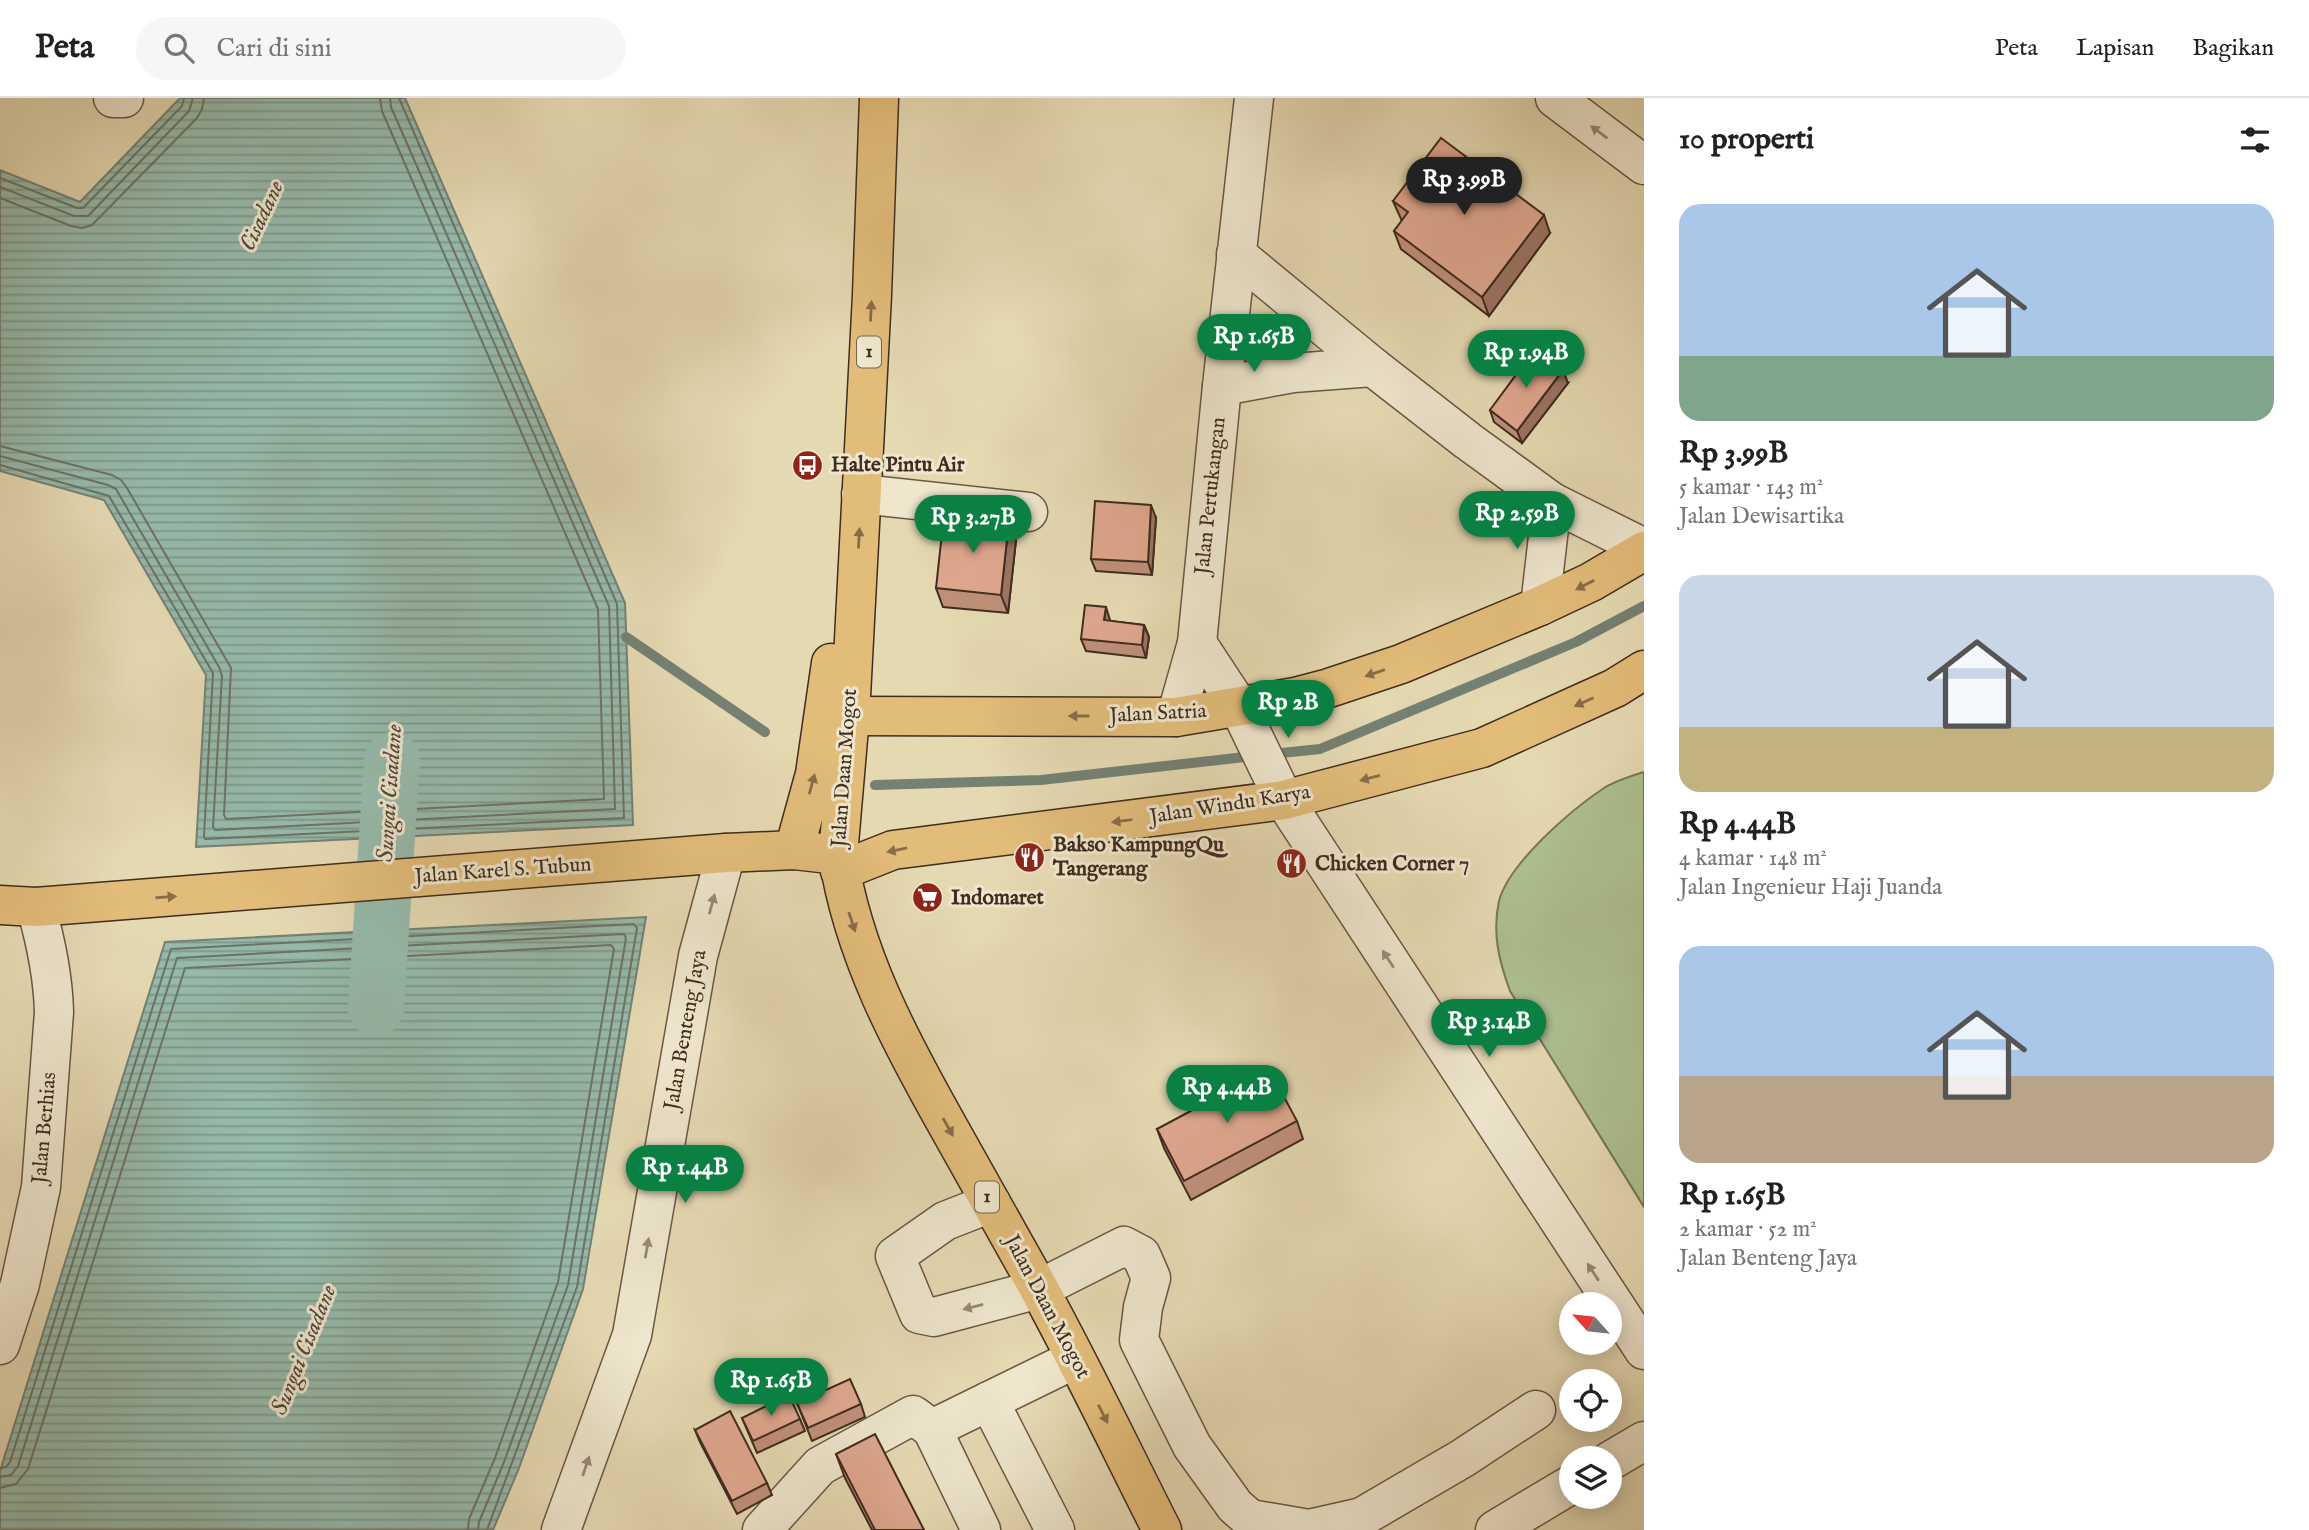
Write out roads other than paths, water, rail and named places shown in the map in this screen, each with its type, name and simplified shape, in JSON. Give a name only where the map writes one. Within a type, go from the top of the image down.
[{"type":"main road","name":"Jalan Daan Mogot","points":[[879,98],[850,716],[839,863],[849,913],[864,957],[908,1056],[1039,1289],[1162,1530]]},
{"type":"main road","name":"Jalan Satria","points":[[850,716],[1176,717],[1241,711],[1377,672],[1541,606],[1591,582],[1644,549]]},
{"type":"main road","points":[[794,850],[815,774],[830,665],[855,607]]},
{"type":"main road","name":"Jalan Windu Karya","points":[[839,863],[893,850],[1281,795],[1482,748],[1615,688],[1644,670]]},
{"type":"main road","name":"Jalan Karel S. Tubun","points":[[18,906],[726,853],[794,850],[839,863]]},
{"type":"street","points":[[113,98],[124,98]]},
{"type":"street","name":"Jalan Pertukangan","points":[[1176,717],[1197,643],[1254,98]]},
{"type":"street","points":[[1555,98],[1644,165]]},
{"type":"street","points":[[1236,254],[1373,367],[1552,502],[1644,549]]},
{"type":"street","points":[[1222,386],[1293,373],[1373,367]]},
{"type":"street","points":[[861,494],[1028,512]]},
{"type":"street","points":[[1541,606],[1552,502]]},
{"type":"street","points":[[1197,643],[1241,711],[1281,795],[1644,1350]]},
{"type":"street","name":"Jalan Benteng Jaya","points":[[561,1530],[632,1335],[698,956],[726,853]]},
{"type":"street","name":"Jalan Berhias","points":[[0,1345],[20,1284],[41,1187],[54,1012],[48,949],[18,906]]},
{"type":"street","points":[[991,1203],[945,1221],[895,1256],[919,1314],[934,1317],[1039,1289],[1124,1246],[1142,1255],[1151,1278],[1143,1307],[1139,1339],[1192,1446],[1235,1506],[1250,1519],[1309,1530],[1362,1517],[1463,1458],[1536,1410]]},
{"type":"street","points":[[932,1429],[1075,1359]]},
{"type":"street","points":[[989,1401],[1055,1530]]},
{"type":"street","points":[[762,1530],[820,1465],[912,1415],[932,1429],[981,1530]]},
{"type":"street","points":[[1622,1454],[1644,1441]]},
{"type":"street","points":[[1495,1530],[1559,1492]]},
{"type":"water","name":"Cisadane","points":[[180,98],[405,98],[625,603],[633,825],[196,847],[206,675],[104,500],[0,471],[0,170],[80,202]]},
{"type":"water","points":[[646,917],[583,1289],[519,1468],[493,1530],[0,1530],[0,1471],[165,942]]},
{"type":"waterway","points":[[1272,754],[1320,749],[1576,642],[1644,606]]},
{"type":"waterway","points":[[626,637],[765,732]]},
{"type":"waterway","points":[[875,785],[1041,780],[1254,756]]},
{"type":"waterway","name":"Sungai Cisadane","points":[[376,1008],[392,760]]},
{"type":"place","name":"Halte Pintu Air","points":[[808,465]]},
{"type":"place","name":"Bakso KampungQu Tangerang","points":[[1030,857]]},
{"type":"place","name":"Chicken Corner 7","points":[[1292,864]]},
{"type":"place","name":"Indomaret","points":[[928,898]]}]
